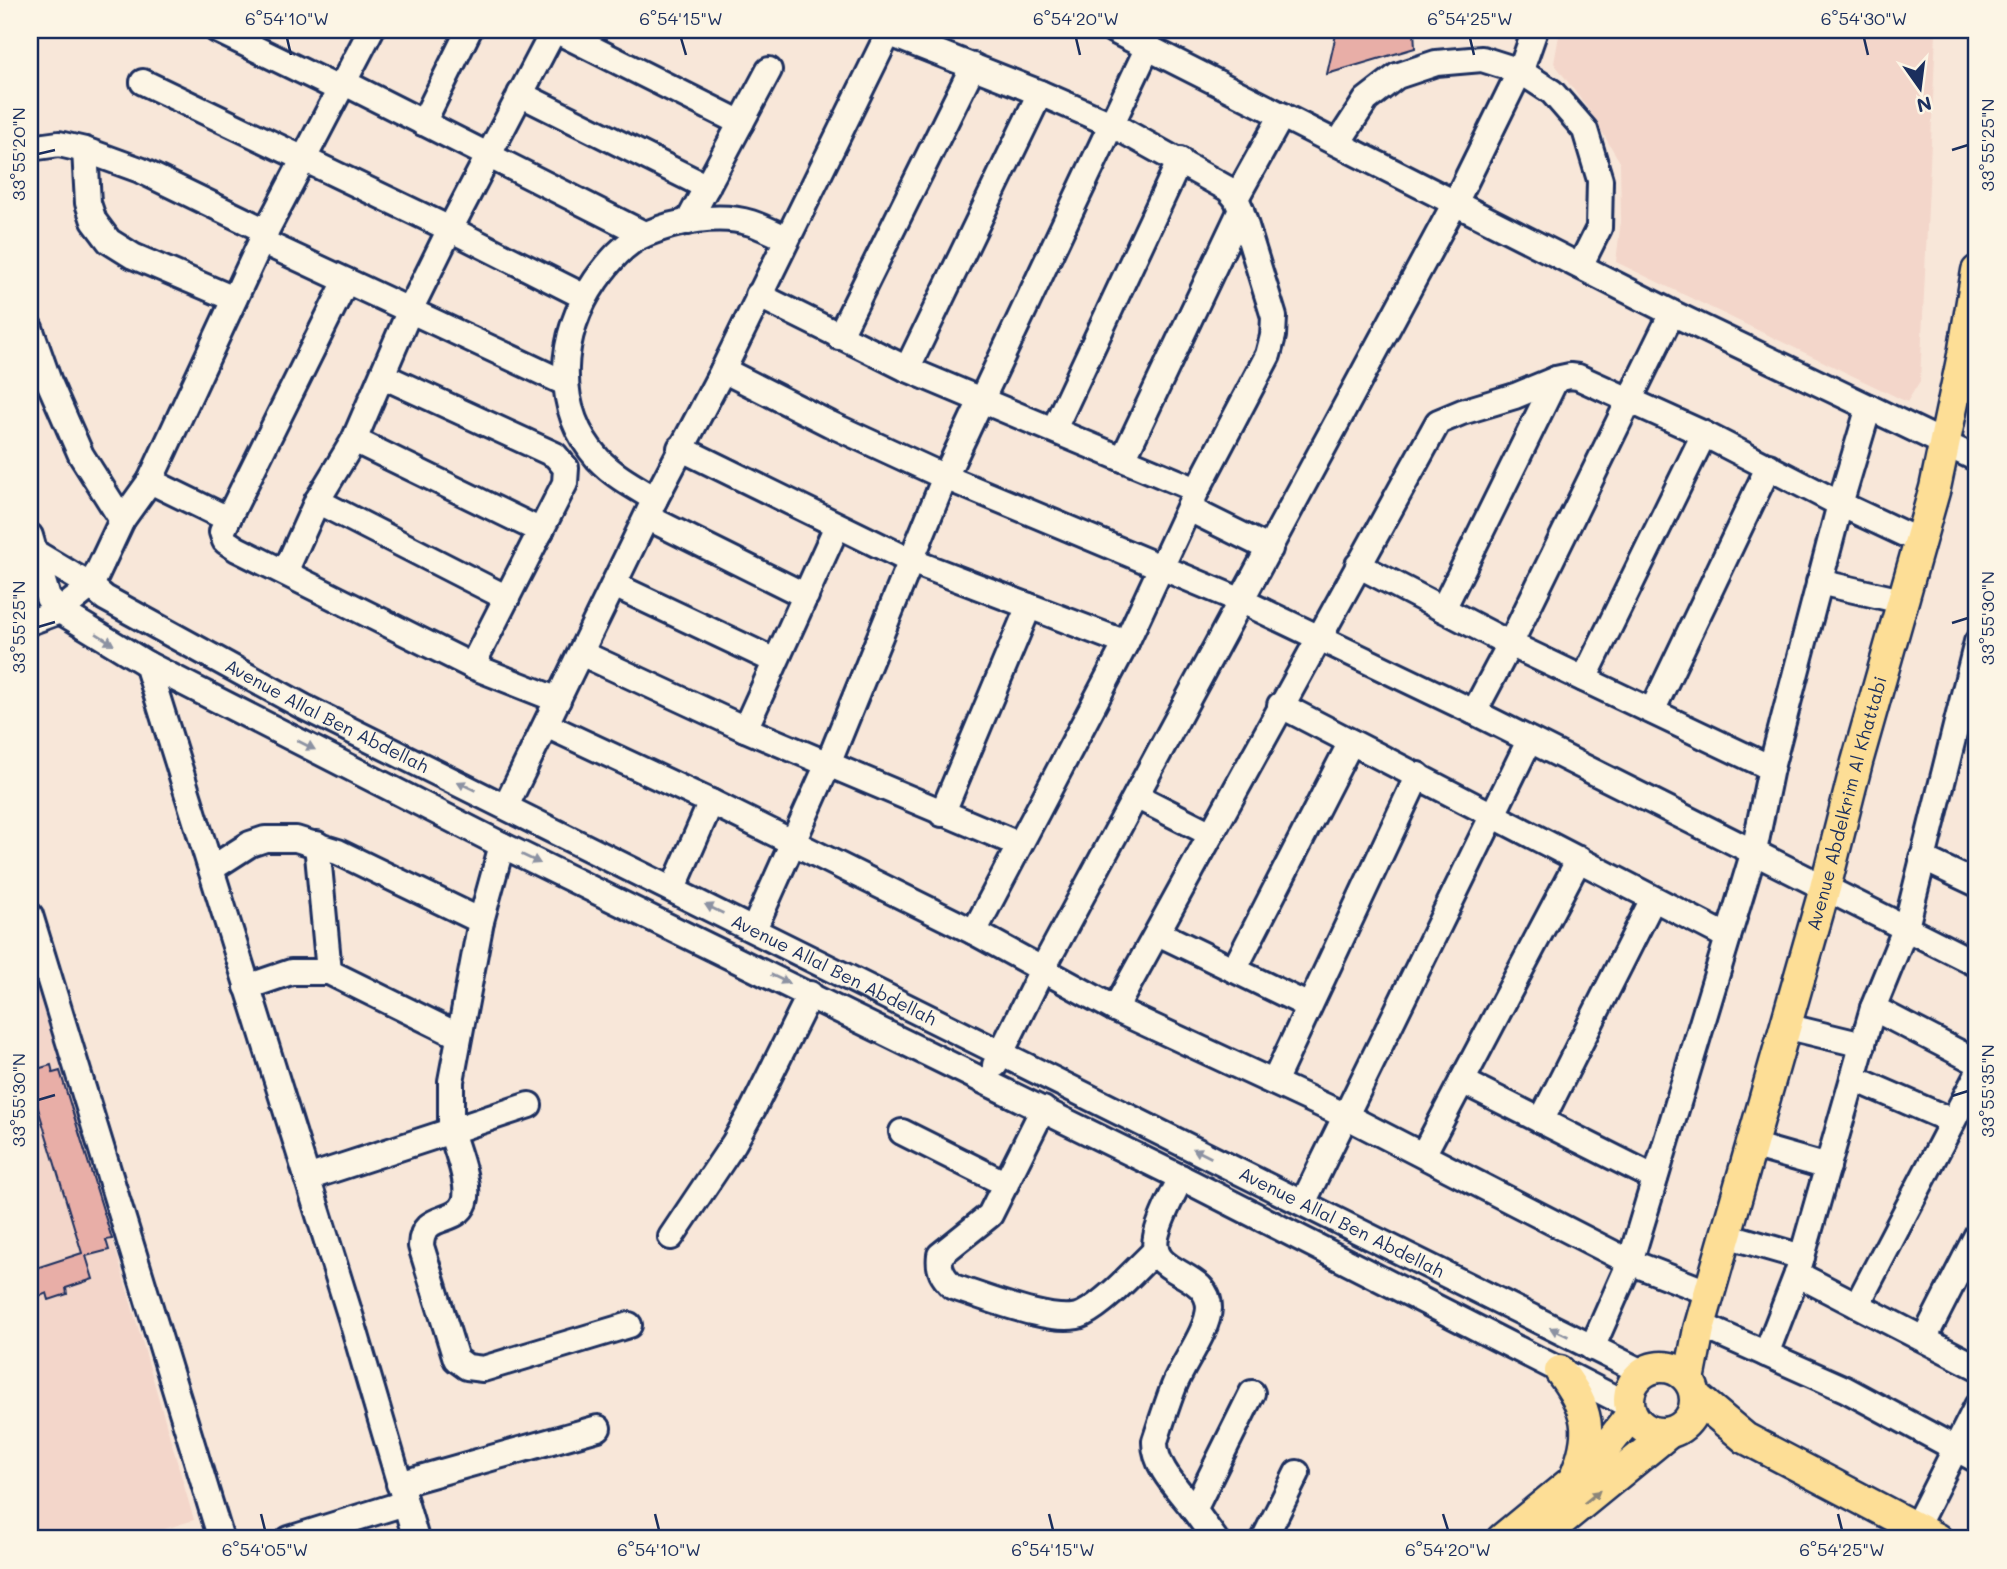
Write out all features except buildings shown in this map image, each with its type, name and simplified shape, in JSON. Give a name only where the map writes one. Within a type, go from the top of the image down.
[{"type":"main road","name":"Avenue Abdelkrim Al Khattabi","points":[[1692,1388],[1700,1327],[1825,888],[1857,762],[1946,443],[1977,271]]},
{"type":"main road","points":[[1700,1327],[1633,1381],[1628,1393],[1630,1410],[1644,1428],[1652,1432],[1677,1428],[1745,1438]]},
{"type":"main road","points":[[1650,1369],[1670,1367],[1680,1372],[1692,1388],[1745,1438],[1927,1533]]},
{"type":"main road","points":[[1560,1371],[1580,1402],[1587,1424],[1584,1456],[1572,1483]]},
{"type":"main road","points":[[1539,1539],[1677,1428],[1693,1412],[1692,1388]]},
{"type":"main road","points":[[1502,1539],[1572,1483],[1604,1451],[1630,1410]]},
{"type":"street","points":[[217,30],[423,123],[644,234]]},
{"type":"street","points":[[30,622],[60,611],[91,586],[122,520],[150,481],[263,236],[371,30]]},
{"type":"street","points":[[423,123],[469,30]]},
{"type":"street","points":[[285,572],[317,501],[354,440],[410,310],[450,229],[554,30],[741,123]]},
{"type":"street","points":[[1113,30],[1672,313],[1977,459]]},
{"type":"street","points":[[988,1082],[1042,970],[1455,203],[1520,71],[1535,30]]},
{"type":"street","points":[[506,806],[680,448],[723,370],[889,32],[1111,124],[1217,181],[1238,204],[1274,317],[1273,337],[1268,355],[1193,500],[1126,643],[1018,844],[974,933]]},
{"type":"street","points":[[754,929],[828,764],[945,477],[1148,47]]},
{"type":"street","points":[[1338,143],[1366,100],[1397,76],[1436,63],[1482,59],[1520,71],[1552,92],[1586,130],[1600,180],[1600,228],[1580,266]]},
{"type":"street","points":[[839,337],[973,66]]},
{"type":"street","points":[[688,222],[769,70]]},
{"type":"street","points":[[143,82],[585,297]]},
{"type":"street","points":[[907,369],[1040,93]]},
{"type":"street","points":[[520,94],[707,187]]},
{"type":"street","points":[[1123,459],[1238,204],[1282,115]]},
{"type":"street","points":[[30,148],[59,144],[85,150],[140,170],[346,281],[565,383]]},
{"type":"street","points":[[85,150],[88,202],[94,220],[109,241],[133,256],[234,299]]},
{"type":"street","points":[[1054,429],[1180,160]]},
{"type":"street","points":[[786,238],[750,223],[719,218],[688,222],[644,234],[621,250],[604,268],[585,297],[567,349],[565,383],[574,419],[583,439],[598,458],[651,508],[806,596]]},
{"type":"street","points":[[346,281],[222,532],[229,545],[472,666],[558,700]]},
{"type":"street","points":[[758,295],[907,369],[1123,459],[1270,549]]},
{"type":"street","points":[[1474,712],[1631,401],[1672,313]]},
{"type":"street","points":[[30,328],[49,382],[81,455],[122,520]]},
{"type":"street","points":[[723,370],[830,424],[945,477],[1242,601],[1474,712],[1977,964]]},
{"type":"street","points":[[383,376],[555,455],[566,468],[565,483],[472,666]]},
{"type":"street","points":[[1115,1009],[1438,422],[1515,397],[1556,379],[1578,377],[1704,434],[1919,541]]},
{"type":"street","points":[[1443,609],[1556,379]]},
{"type":"street","points":[[1592,1348],[1630,1262],[1754,851],[1771,768],[1819,582],[1869,407]]},
{"type":"street","points":[[1584,679],[1704,434]]},
{"type":"street","points":[[354,440],[541,531]]},
{"type":"street","points":[[680,448],[911,561],[1126,643]]},
{"type":"street","points":[[1652,711],[1769,466]]},
{"type":"street","points":[[150,481],[228,519]]},
{"type":"street","points":[[317,501],[507,598]]},
{"type":"street","points":[[745,729],[837,526]]},
{"type":"street","name":"Avenue Allal Ben Abdellah","points":[[33,545],[105,597],[304,707],[1592,1348],[1650,1369]]},
{"type":"street","name":"Avenue Allal Ben Abdellah","points":[[33,545],[48,598],[60,611],[146,664],[502,845],[1181,1177],[1560,1371],[1630,1410]]},
{"type":"street","points":[[1358,565],[1510,643],[1771,768]]},
{"type":"street","points":[[1819,582],[1902,601]]},
{"type":"street","points":[[614,585],[775,662]]},
{"type":"street","points":[[942,814],[1029,606]]},
{"type":"street","points":[[1766,1354],[1799,1266],[1873,1008],[1906,927],[1976,648]]},
{"type":"street","points":[[580,653],[745,729],[1018,844]]},
{"type":"street","points":[[146,664],[307,1178],[416,1539]]},
{"type":"street","points":[[1280,705],[1728,937]]},
{"type":"street","points":[[547,725],[712,802],[974,933],[1115,1009],[1346,1116],[1630,1262],[1710,1293]]},
{"type":"street","points":[[1303,1203],[1529,741]]},
{"type":"street","points":[[1234,970],[1351,742]]},
{"type":"street","points":[[1273,1082],[1418,775]]},
{"type":"street","points":[[1136,796],[1212,834]]},
{"type":"street","points":[[673,889],[712,802]]},
{"type":"street","points":[[211,869],[250,844],[265,839],[296,839],[317,844],[481,921]]},
{"type":"street","points":[[317,844],[329,972]]},
{"type":"street","points":[[502,845],[481,921],[451,1081],[451,1131],[465,1181],[465,1200],[456,1212],[429,1224],[422,1237],[421,1246],[456,1359],[474,1369],[483,1369],[629,1325]]},
{"type":"street","points":[[1922,858],[1977,884]]},
{"type":"street","points":[[1423,1155],[1579,859]]},
{"type":"street","points":[[1541,1121],[1653,899]]},
{"type":"street","points":[[30,915],[221,1539]]},
{"type":"street","points":[[1158,933],[1308,1006]]},
{"type":"street","points":[[247,987],[291,972],[329,972],[459,1036]]},
{"type":"street","points":[[671,1237],[734,1143],[810,994]]},
{"type":"street","points":[[1873,1008],[1977,1062]]},
{"type":"street","points":[[1785,1026],[1863,1045]]},
{"type":"street","points":[[1857,1305],[1977,1075]]},
{"type":"street","points":[[1853,1078],[1952,1121]]},
{"type":"street","points":[[1462,1081],[1656,1178]]},
{"type":"street","points":[[307,1178],[529,1105]]},
{"type":"street","points":[[1043,1109],[990,1215],[940,1255],[942,1275],[953,1287],[1051,1317],[1068,1318],[1082,1315],[1097,1304],[1156,1250]]},
{"type":"street","points":[[902,1132],[1006,1184]]},
{"type":"street","points":[[1751,1145],[1828,1167]]},
{"type":"street","points":[[1181,1177],[1158,1228],[1156,1250],[1166,1265],[1200,1286],[1209,1306],[1205,1324],[1175,1384],[1154,1449],[1159,1462],[1215,1539]]},
{"type":"street","points":[[1727,1235],[1799,1266],[1857,1305],[1977,1367]]},
{"type":"street","points":[[1924,1339],[1977,1235]]},
{"type":"street","points":[[1700,1327],[1845,1389],[1966,1454]]},
{"type":"street","points":[[1194,1510],[1252,1393]]},
{"type":"street","points":[[1927,1533],[1966,1454],[1977,1406]]},
{"type":"street","points":[[289,1539],[402,1494],[598,1428]]},
{"type":"street","points":[[1264,1539],[1297,1473]]},
{"type":"shaded area","points":[[1560,30],[1912,30],[1936,33],[1920,381],[1907,402],[1616,262],[1621,220],[1620,162],[1590,112],[1554,63]]},
{"type":"shaded area","points":[[30,967],[88,1155],[194,1520],[132,1539],[30,1539]]}]
